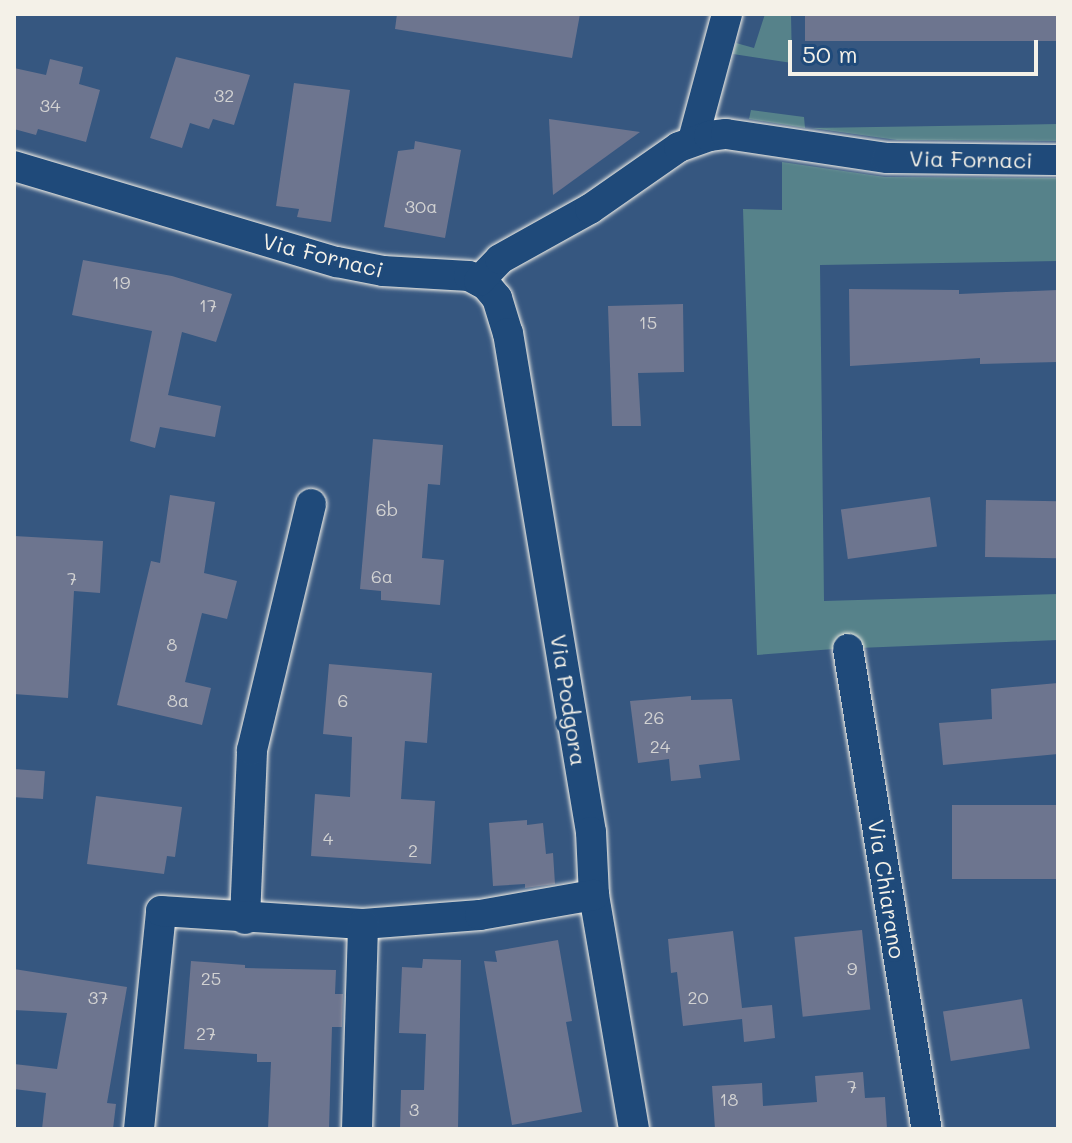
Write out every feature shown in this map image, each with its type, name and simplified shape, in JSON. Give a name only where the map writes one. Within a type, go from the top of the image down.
[{"type":"street","points":[[693,140],[727,14]]},
{"type":"street","name":"Via Fornaci","points":[[14,166],[337,262],[403,273],[460,273],[479,281],[500,259],[590,209],[693,140],[726,134],[887,158],[1058,160]]},
{"type":"street","name":"Via Podgora","points":[[479,281],[497,298],[508,333],[591,832],[594,895],[634,1129]]},
{"type":"street","points":[[245,919],[252,750],[311,504]]},
{"type":"street","name":"Via Chiarano","points":[[848,649],[927,1129]]},
{"type":"street","points":[[139,1129],[161,911],[245,919],[363,924],[480,915],[594,895]]},
{"type":"street","points":[[357,1129],[363,924]]},
{"type":"green space","points":[[765,14],[791,14],[792,63],[733,54],[736,43],[754,48]]},
{"type":"green space","points":[[751,110],[804,117],[805,128],[749,119]]},
{"type":"green space","points":[[1058,124],[1058,141],[897,140],[812,128]]},
{"type":"green space","points":[[782,162],[885,177],[1058,178],[1058,261],[820,265],[824,601],[1058,594],[1058,640],[757,655],[743,209],[782,210]]},
{"type":"building","points":[[397,14],[580,14],[572,58],[395,29]]},
{"type":"building","points":[[805,14],[1058,14],[1058,41],[805,41]]},
{"type":"building","points":[[176,57],[250,75],[234,125],[213,119],[209,129],[190,123],[182,148],[150,138]]},
{"type":"building","points":[[50,59],[83,67],[79,84],[100,90],[86,142],[38,129],[36,135],[14,129],[14,68],[46,75]]},
{"type":"building","points":[[294,83],[350,90],[331,222],[297,217],[299,209],[276,206]]},
{"type":"building","points":[[549,119],[640,132],[553,195]]},
{"type":"building","points":[[415,141],[461,150],[445,238],[384,227],[398,151],[414,149]]},
{"type":"building","points":[[83,260],[172,276],[232,294],[216,342],[182,332],[168,395],[221,406],[215,437],[160,427],[155,448],[130,441],[152,331],[72,315]]},
{"type":"building","points":[[849,289],[959,290],[959,294],[1058,290],[1058,362],[980,364],[980,358],[850,366]]},
{"type":"building","points":[[683,304],[684,372],[638,373],[641,426],[612,426],[608,306]]},
{"type":"building","points":[[373,439],[443,445],[440,485],[428,484],[422,558],[444,560],[440,605],[381,600],[381,591],[360,589]]},
{"type":"building","points":[[170,495],[215,502],[204,573],[237,581],[227,619],[202,613],[185,682],[211,688],[202,725],[117,705],[151,561],[160,563]]},
{"type":"building","points":[[930,497],[937,547],[848,559],[841,510]]},
{"type":"building","points":[[986,500],[1058,501],[1057,558],[985,557]]},
{"type":"building","points":[[14,536],[103,541],[100,593],[74,591],[68,698],[14,694]]},
{"type":"building","points":[[329,664],[432,673],[427,743],[405,741],[401,799],[435,801],[431,864],[311,856],[315,794],[350,797],[352,737],[323,734]]},
{"type":"building","points":[[1058,683],[1058,754],[943,765],[939,723],[992,719],[991,689]]},
{"type":"building","points":[[691,696],[691,700],[732,699],[740,760],[699,765],[701,778],[671,781],[669,759],[638,763],[630,701]]},
{"type":"building","points":[[14,769],[45,771],[43,799],[14,797]]},
{"type":"building","points":[[96,796],[182,807],[175,857],[167,856],[164,874],[87,864]]},
{"type":"building","points":[[952,805],[1058,805],[1058,879],[952,879]]},
{"type":"building","points":[[527,820],[527,825],[543,823],[546,854],[553,853],[555,884],[525,888],[525,884],[493,886],[489,823]]},
{"type":"building","points":[[862,930],[870,1010],[803,1017],[794,937]]},
{"type":"building","points":[[733,931],[742,1008],[772,1005],[775,1038],[744,1042],[742,1019],[683,1026],[677,972],[671,973],[668,939]]},
{"type":"building","points":[[558,940],[572,1021],[566,1022],[582,1112],[512,1125],[484,961],[497,962],[495,951]]},
{"type":"building","points":[[423,959],[461,960],[458,1129],[400,1129],[401,1090],[424,1090],[426,1034],[399,1033],[402,967],[422,968]]},
{"type":"building","points":[[191,961],[245,965],[245,968],[336,970],[335,994],[343,994],[342,1027],[332,1027],[329,1129],[268,1129],[271,1062],[257,1062],[257,1054],[184,1049]]},
{"type":"building","points":[[14,969],[127,987],[107,1103],[116,1104],[113,1129],[42,1129],[46,1093],[14,1089],[14,1064],[57,1069],[67,1013],[14,1010]]},
{"type":"building","points":[[1022,999],[1030,1048],[951,1061],[943,1012]]},
{"type":"building","points":[[863,1072],[865,1098],[885,1097],[887,1129],[715,1129],[712,1086],[762,1083],[763,1106],[817,1102],[815,1076]]}]
